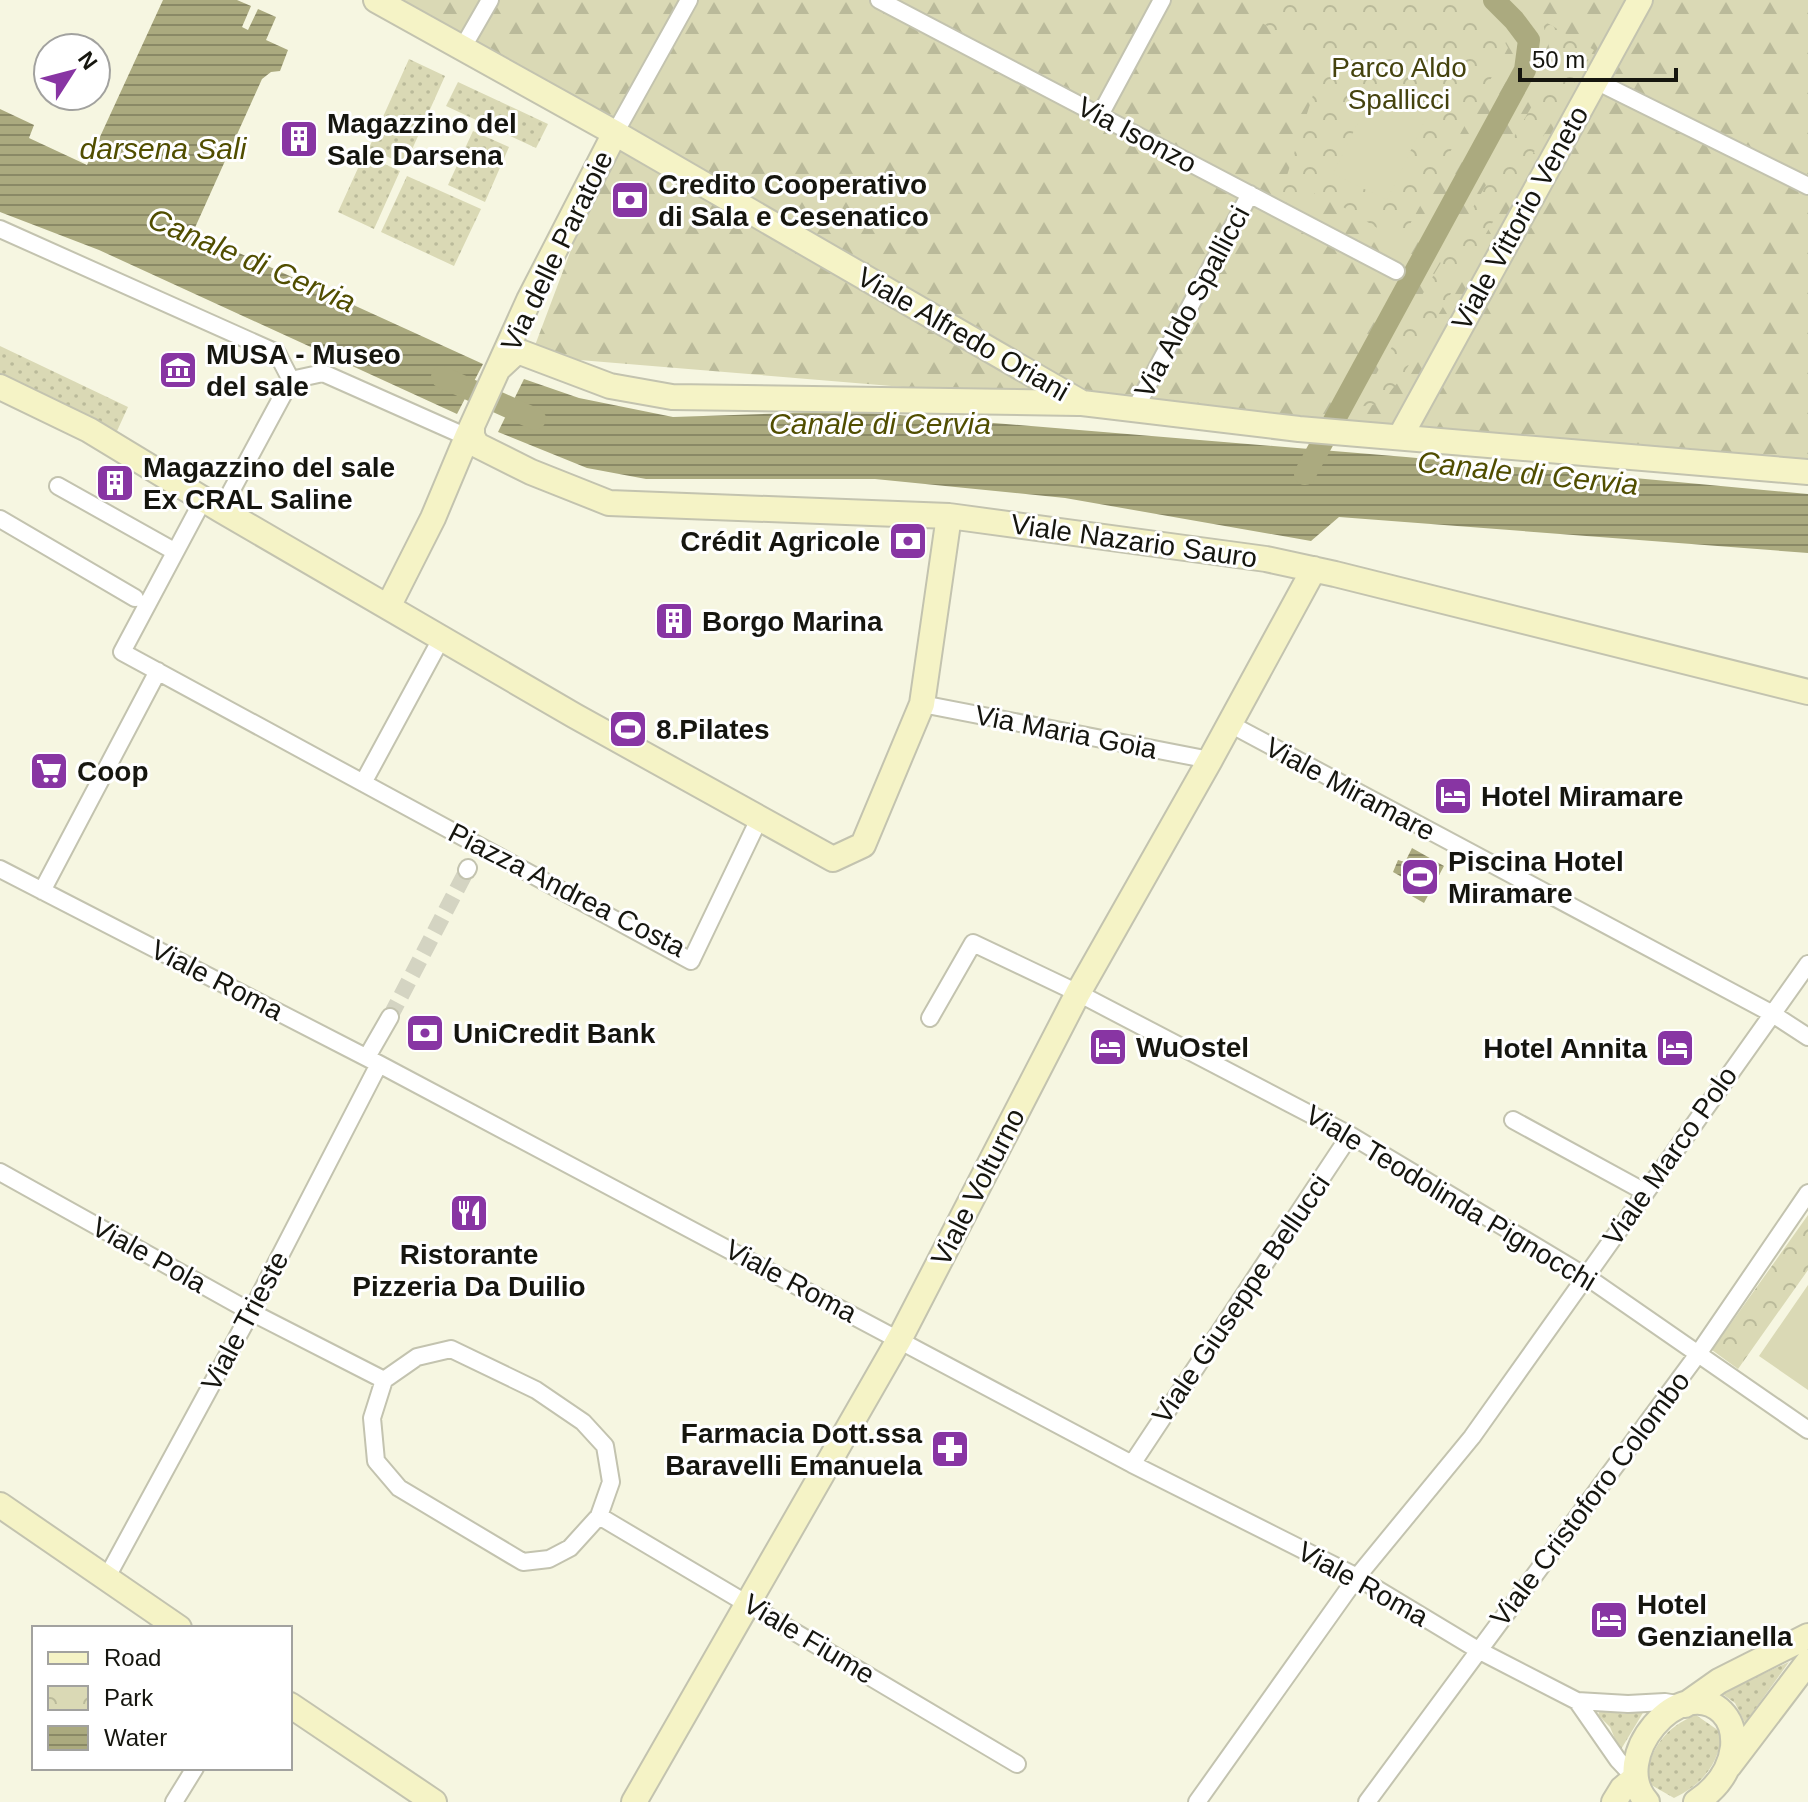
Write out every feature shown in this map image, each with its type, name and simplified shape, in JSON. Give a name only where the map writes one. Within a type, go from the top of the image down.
[{"type":"street","name":"Viale Alfredo Oriani","points":[[376,0],[615,133],[1082,403],[1299,429],[1808,472]]},
{"type":"street","points":[[463,47],[490,0]]},
{"type":"street","points":[[615,133],[689,0]]},
{"type":"street","name":"Via Isonzo","points":[[879,0],[1396,271]]},
{"type":"street","points":[[1100,115],[1162,0]]},
{"type":"street","name":"Viale Vittorio Veneto","points":[[1400,437],[1640,0]]},
{"type":"street","points":[[1596,81],[1808,186]]},
{"type":"street","name":"Via delle Paratoie","points":[[388,607],[433,518],[529,300],[615,133]]},
{"type":"street","name":"Via Aldo Spallicci","points":[[1134,411],[1250,194]]},
{"type":"street","points":[[0,229],[277,353],[291,380]]},
{"type":"street","points":[[520,323],[531,356]]},
{"type":"street","points":[[498,369],[520,352],[610,386],[672,397],[1082,403]]},
{"type":"street","points":[[58,486],[174,551],[212,505],[291,380],[323,373],[469,431]]},
{"type":"street","points":[[4,397],[89,430],[441,639],[833,859],[863,845],[922,704],[949,516]]},
{"type":"street","name":"Viale Nazario Sauro","points":[[469,431],[477,445],[531,472],[609,503],[949,516],[1266,559],[1325,571],[1808,692]]},
{"type":"street","points":[[0,519],[135,598]]},
{"type":"street","name":"Piazza Andrea Costa","points":[[174,551],[122,652],[691,961],[760,817]]},
{"type":"street","name":"Viale Volturno","points":[[634,1802],[900,1338],[1078,993],[1230,724],[1325,571]]},
{"type":"street","points":[[363,783],[441,639]]},
{"type":"street","points":[[42,891],[158,671]]},
{"type":"street","name":"Via Maria Goia","points":[[922,704],[1210,760]]},
{"type":"street","name":"Viale Miramare","points":[[1230,724],[1771,1013],[1808,1037]]},
{"type":"street","name":"Viale Roma","points":[[2,875],[42,891],[373,1060],[1132,1464],[1357,1577],[1478,1650],[1577,1701],[1685,1705]]},
{"type":"street","name":"Viale Teodolinda Pignocchi","points":[[930,1018],[973,943],[1078,993],[1350,1135],[1587,1277],[1808,1430]]},
{"type":"street","name":"Viale Marco Polo","points":[[1197,1802],[1357,1577],[1472,1437],[1808,964]]},
{"type":"street","name":"Viale Trieste","points":[[107,1577],[251,1312],[373,1060],[390,1017]]},
{"type":"street","points":[[1513,1120],[1645,1192]]},
{"type":"street","name":"Viale Giuseppe Bellucci","points":[[1132,1464],[1350,1135]]},
{"type":"street","name":"Viale Pola","points":[[0,1172],[251,1312],[384,1380]]},
{"type":"street","name":"Viale Cristoforo Colombo","points":[[1367,1802],[1698,1354],[1808,1193]]},
{"type":"street","points":[[451,1349],[536,1390],[583,1422],[605,1446],[611,1482],[599,1516],[570,1548],[549,1559],[523,1562],[399,1488],[376,1461],[372,1418],[384,1380],[417,1357],[451,1349]]},
{"type":"street","points":[[2,1510],[107,1577],[176,1626]]},
{"type":"street","name":"Viale Fiume","points":[[599,1516],[1017,1764]]},
{"type":"street","points":[[1685,1705],[1719,1681],[1808,1636]]},
{"type":"street","points":[[1703,1799],[1808,1662]]},
{"type":"street","name":"Viale Roma","points":[[1577,1701],[1618,1760],[1635,1778]]},
{"type":"street","points":[[1647,1802],[1640,1795],[1635,1778],[1637,1758],[1649,1731],[1671,1711],[1685,1705],[1700,1702],[1711,1705],[1727,1718],[1733,1739],[1727,1768]]},
{"type":"street","points":[[292,1706],[434,1802]]},
{"type":"street","points":[[174,1802],[194,1770]]},
{"type":"street","points":[[1614,1802],[1622,1789],[1635,1778]]},
{"type":"green space","points":[[369,0],[1808,0],[1808,462],[531,356],[615,133]]},
{"type":"green space","name":"Parco Aldo Spallicci","points":[[1273,0],[1463,0],[1502,37],[1508,48],[1400,242],[1317,191],[1301,207],[1281,194],[1325,58],[1262,23]]},
{"type":"green space","name":"Parco Aldo Spallicci","points":[[1542,20],[1594,50],[1400,380],[1379,404],[1357,407],[1543,87],[1551,54]]},
{"type":"green space","points":[[409,59],[445,76],[405,165],[369,148]]},
{"type":"green space","points":[[458,82],[548,124],[536,148],[446,106]]},
{"type":"green space","points":[[1376,85],[1430,110],[1387,200],[1333,174]]},
{"type":"green space","points":[[473,131],[509,147],[485,202],[448,185]]},
{"type":"green space","points":[[364,155],[400,171],[374,229],[338,212]]},
{"type":"green space","points":[[407,176],[481,209],[454,266],[381,232]]},
{"type":"green space","points":[[0,346],[128,407],[117,431],[0,376]]},
{"type":"green space","points":[[1808,1215],[1808,1270],[1738,1369],[1712,1350]]},
{"type":"green space","points":[[1808,1285],[1808,1390],[1759,1356]]},
{"type":"green space","points":[[1789,1662],[1745,1723],[1735,1703],[1721,1693]]},
{"type":"green space","points":[[1600,1710],[1625,1714],[1644,1711],[1620,1751],[1610,1727],[1598,1715]]},
{"type":"green space","points":[[1696,1715],[1722,1733],[1720,1744],[1713,1764],[1701,1780],[1674,1798],[1646,1782],[1647,1771],[1660,1741],[1676,1726]]},
{"type":"water","name":"darsena Sali","points":[[163,0],[237,0],[251,6],[242,27],[248,30],[258,9],[276,17],[266,40],[288,50],[280,71],[271,72],[262,79],[193,232],[483,364],[457,414],[99,250],[0,212],[0,109],[34,125],[29,138],[87,165]]},
{"type":"water","points":[[524,379],[579,398],[673,417],[848,411],[1808,494],[1808,553],[1339,517],[1311,541],[1065,498],[875,479],[646,479],[587,468],[498,432]]},
{"type":"water","name":"Piscina Hotel Miramare","points":[[1412,848],[1444,866],[1424,903],[1403,891],[1409,881],[1393,872],[1398,860],[1405,862]]},
{"type":"waterway","points":[[1305,474],[1525,70],[1529,40],[1494,0]]},
{"type":"waterway","name":"Canale di Cervia","points":[[442,377],[535,419]]},
{"type":"tunnel","points":[[390,1017],[467,870]]},
{"type":"place","name":"Magazzino del Sale Darsena","points":[[299,139]]},
{"type":"place","name":"Credito Cooperativo di Sala e Cesenatico","points":[[630,200]]},
{"type":"place","name":"MUSA - Museo del sale","points":[[178,370]]},
{"type":"place","name":"Magazzino del sale Ex CRAL Saline","points":[[115,483]]},
{"type":"place","name":"Crédit Agricole","points":[[908,541]]},
{"type":"place","name":"Borgo Marina","points":[[674,621]]},
{"type":"place","name":"8.Pilates","points":[[628,729]]},
{"type":"place","name":"Coop","points":[[49,771]]},
{"type":"place","name":"Hotel Miramare","points":[[1453,796]]},
{"type":"place","name":"Piscina Hotel Miramare","points":[[1420,877]]},
{"type":"place","name":"UniCredit Bank","points":[[425,1033]]},
{"type":"place","name":"WuOstel","points":[[1108,1047]]},
{"type":"place","name":"Hotel Annita","points":[[1675,1048]]},
{"type":"place","name":"Ristorante Pizzeria Da Duilio","points":[[469,1213]]},
{"type":"place","name":"Farmacia Dott.ssa Baravelli Emanuela","points":[[950,1449]]},
{"type":"place","name":"Hotel Genzianella","points":[[1609,1620]]}]
